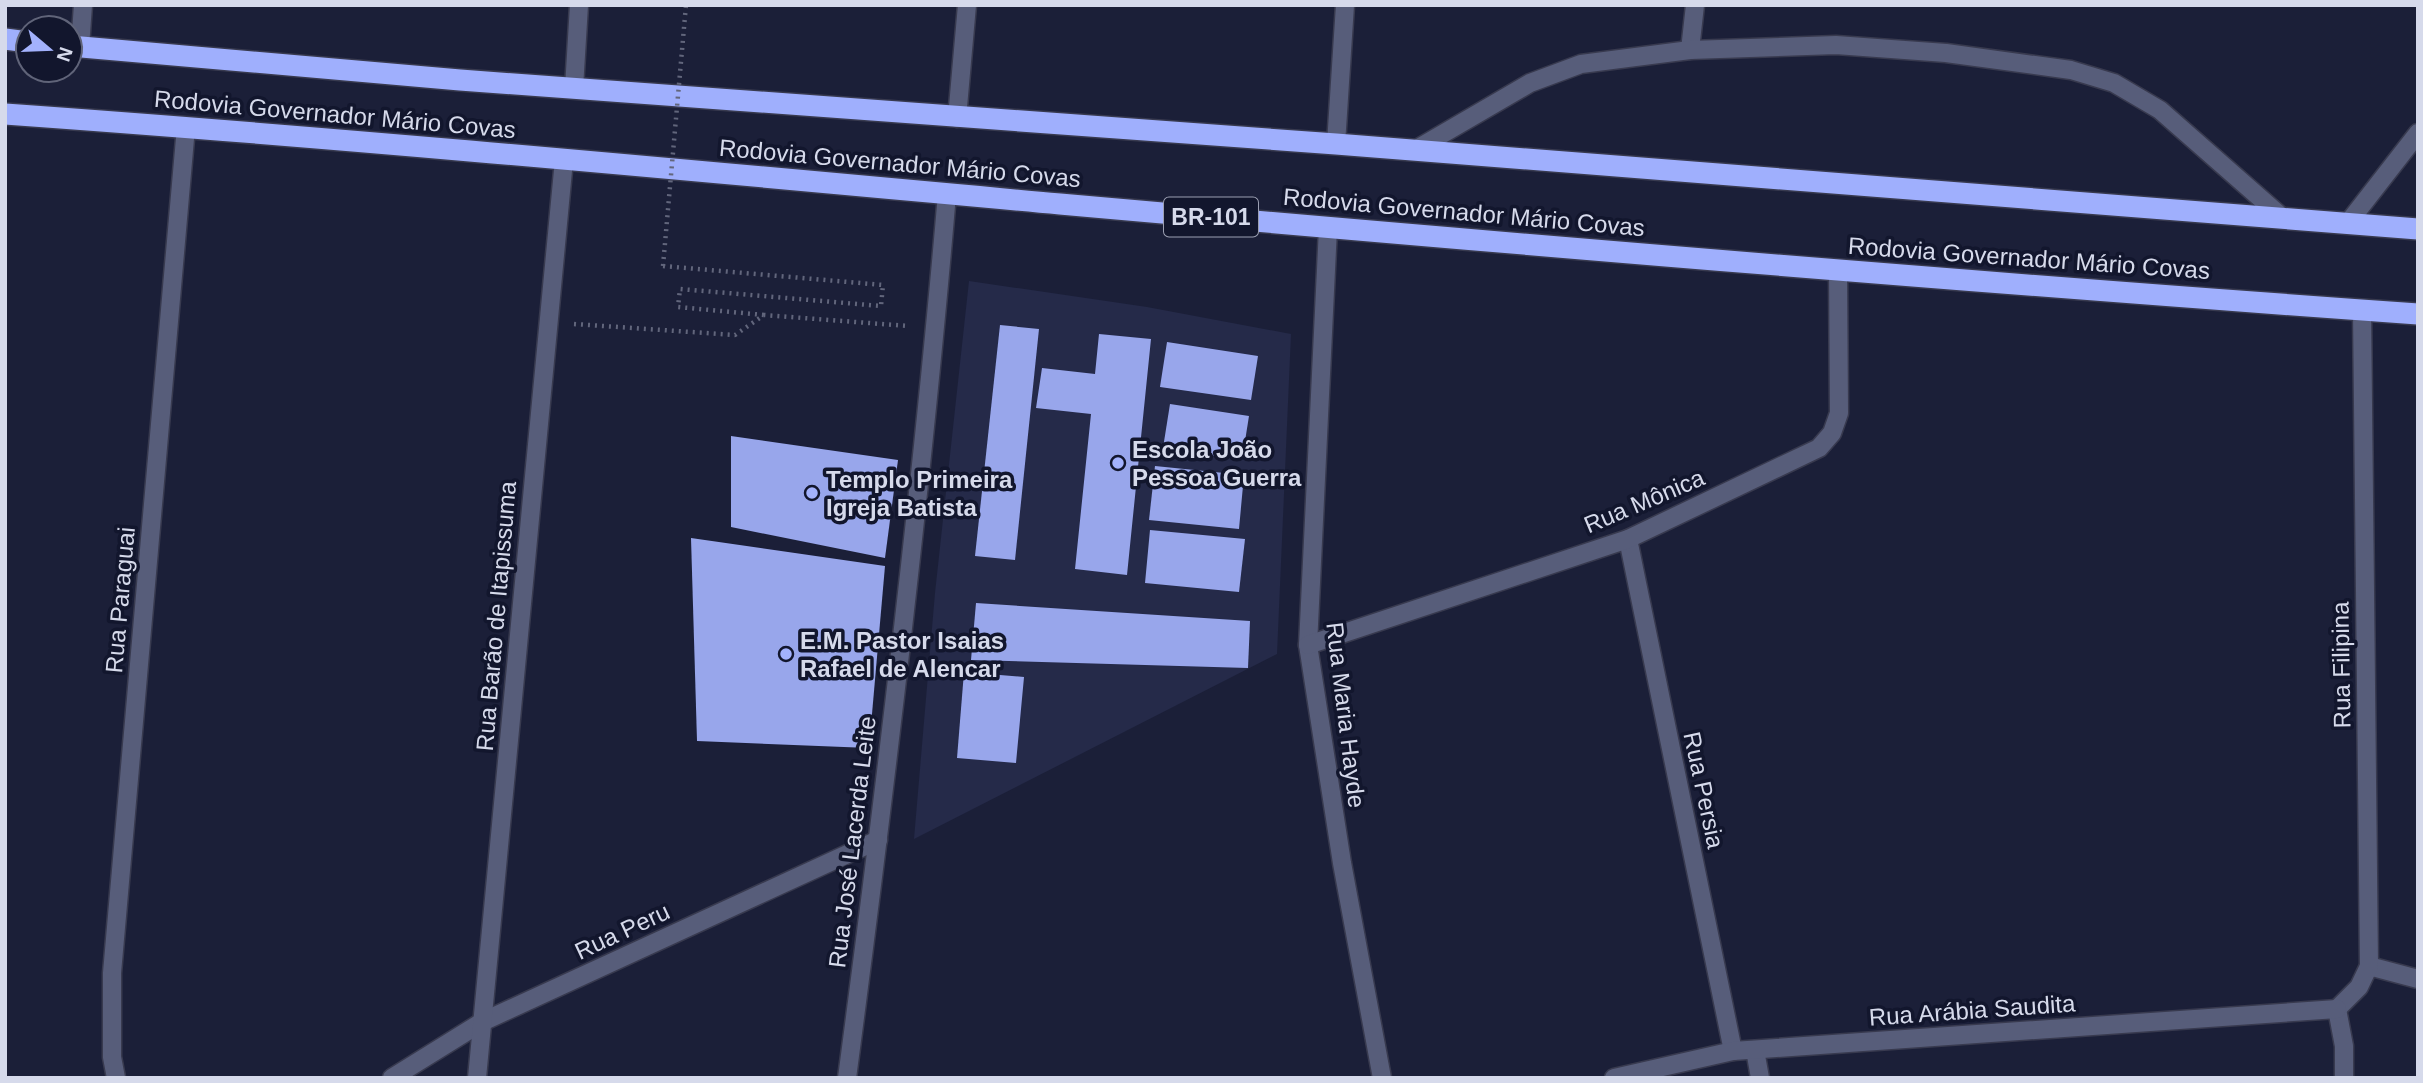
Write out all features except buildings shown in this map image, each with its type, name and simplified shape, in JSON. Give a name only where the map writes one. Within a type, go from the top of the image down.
[{"type":"highway","name":"Rodovia Governador Mário Covas","points":[[84,48],[957,118],[1415,150],[2418,229]]},
{"type":"highway","name":"Rodovia Governador Mário Covas","points":[[5,114],[186,127],[1328,228],[2418,314]]},
{"type":"street","points":[[575,88],[579,5]]},
{"type":"street","points":[[957,118],[967,5]]},
{"type":"street","points":[[1336,144],[1345,5]]},
{"type":"street","points":[[1690,50],[1695,5]]},
{"type":"street","points":[[1415,150],[1530,83],[1581,64],[1690,50],[1836,46],[1946,53],[2071,70],[2114,83],[2160,110],[2283,218]]},
{"type":"street","name":"Rua Paraguai","points":[[116,1078],[112,1056],[112,973],[186,127]]},
{"type":"street","points":[[2348,223],[2418,133]]},
{"type":"street","name":"Rua Barão de Itapissuma","points":[[477,1078],[564,160]]},
{"type":"street","name":"Rua José Lacerda Leite","points":[[847,1078],[878,840],[936,328],[947,194]]},
{"type":"street","name":"Rua Maria Hayde","points":[[1328,228],[1308,645],[1342,863],[1382,1078]]},
{"type":"street","name":"Rua Mônica","points":[[1308,645],[1628,538],[1819,448],[1832,433],[1839,413],[1838,270]]},
{"type":"street","name":"Rua Filipina","points":[[2362,310],[2369,966]]},
{"type":"street","name":"Rua Persia","points":[[1628,538],[1733,1051]]},
{"type":"street","name":"Rua Peru","points":[[392,1078],[482,1022],[878,840]]},
{"type":"street","points":[[2344,1078],[2344,1046],[2337,1009],[2359,987],[2369,966],[2418,979]]},
{"type":"street","name":"Rua Arábia Saudita","points":[[1614,1078],[1733,1051],[2337,1009]]},
{"type":"street","points":[[1755,1050],[1760,1078]]},
{"type":"path","points":[[686,5],[663,266],[884,285],[881,306],[680,289],[678,307],[936,328]]},
{"type":"path","points":[[548,322],[735,335],[764,315]]},
{"type":"shaded area","name":"Escola João Pessoa Guerra","points":[[969,281],[1147,307],[1291,334],[1277,654],[914,839],[935,593]]},
{"type":"place","name":"Escola João Pessoa Guerra","points":[[1118,463]]},
{"type":"place","name":"Templo Primeira Igreja Batista","points":[[812,493]]},
{"type":"place","name":"E.M. Pastor Isaias Rafael de Alencar","points":[[786,654]]}]
